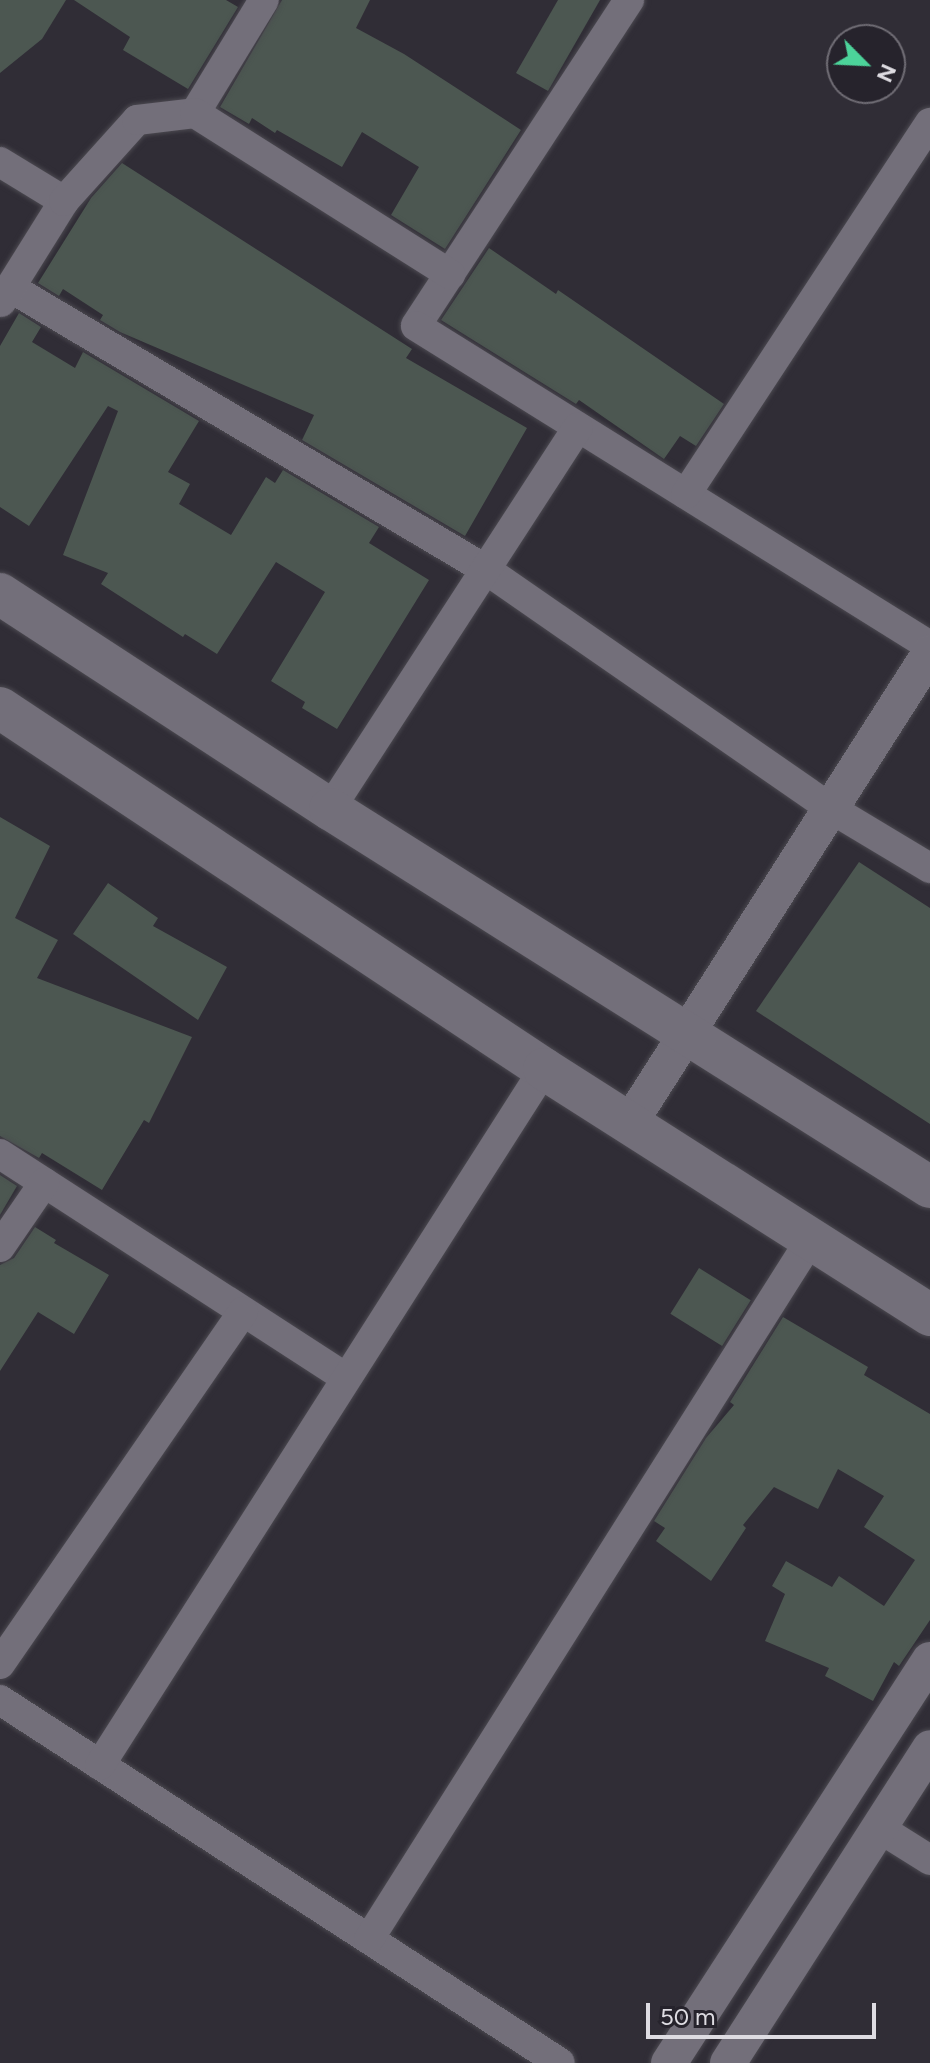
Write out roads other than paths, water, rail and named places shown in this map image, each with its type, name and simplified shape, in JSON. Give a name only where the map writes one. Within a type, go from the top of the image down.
[{"type":"main road","points":[[0,594],[330,809],[930,1187]]},
{"type":"main road","points":[[0,708],[544,1069],[930,1315]]},
{"type":"street","points":[[195,113],[264,0]]},
{"type":"street","points":[[629,0],[416,326],[930,646]]},
{"type":"street","points":[[450,274],[195,113],[137,120],[64,201],[5,296],[485,569],[830,808],[930,868]]},
{"type":"street","points":[[686,494],[926,138]]},
{"type":"street","points":[[0,162],[64,201]]},
{"type":"street","points":[[330,809],[578,427]]},
{"type":"street","points":[[629,1124],[930,653]]},
{"type":"street","points":[[100,1765],[544,1069]]},
{"type":"street","points":[[0,1154],[346,1378]]},
{"type":"street","points":[[0,1247],[44,1183]]},
{"type":"street","points":[[369,1939],[811,1239]]},
{"type":"street","points":[[0,1664],[243,1312]]},
{"type":"street","points":[[669,2063],[930,1660]]},
{"type":"street","points":[[0,1700],[560,2063]]},
{"type":"street","points":[[728,2063],[930,1748]]},
{"type":"street","points":[[879,1828],[930,1860]]}]
